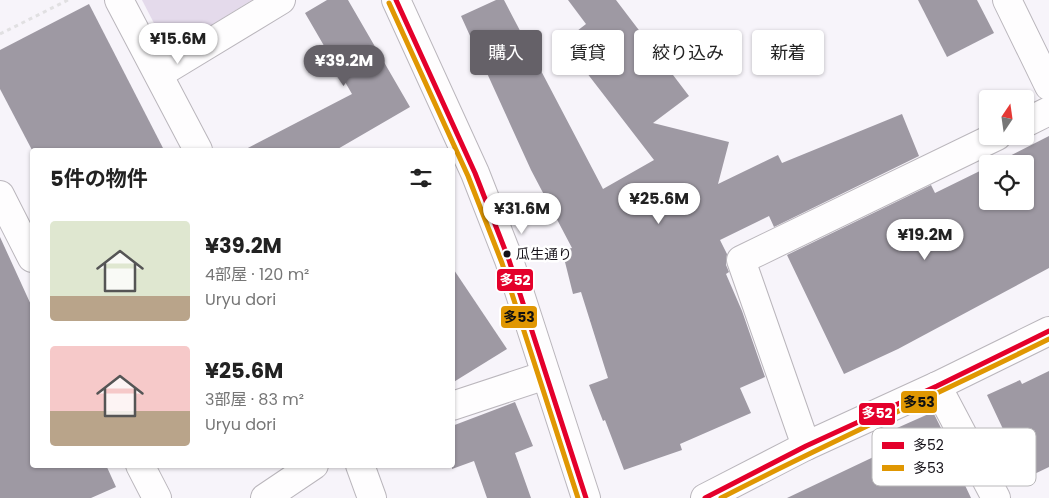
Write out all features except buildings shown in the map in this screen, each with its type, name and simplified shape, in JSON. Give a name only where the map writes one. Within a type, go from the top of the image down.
[{"type":"street","points":[[119,0],[197,148]]},
{"type":"street","points":[[158,74],[281,0]]},
{"type":"street","points":[[1007,0],[1049,86]]},
{"type":"street","points":[[398,1],[475,174],[509,260],[586,498]]},
{"type":"street","points":[[1034,118],[1049,111]]},
{"type":"street","points":[[806,446],[741,260],[979,145]]},
{"type":"street","points":[[0,195],[30,254]]},
{"type":"street","points":[[705,498],[806,446],[937,386],[1049,331]]},
{"type":"street","points":[[455,405],[546,375]]},
{"type":"street","points":[[937,386],[959,428]]},
{"type":"street","points":[[142,468],[157,498]]},
{"type":"street","points":[[265,498],[310,468]]},
{"type":"street","points":[[361,468],[372,498]]},
{"type":"street","points":[[990,486],[996,498]]},
{"type":"path","points":[[0,34],[68,0]]},
{"type":"shaded area","points":[[142,0],[252,0],[186,41],[158,31]]},
{"type":"transit line","name":"多52","points":[[396,0],[475,173],[509,260],[586,498]]},
{"type":"transit line","name":"多53","points":[[389,3],[468,176],[502,263],[578,498]]},
{"type":"transit line","name":"多52","points":[[705,498],[806,446],[937,386],[1049,331]]},
{"type":"transit line","name":"多53","points":[[721,498],[802,457],[1049,339]]},
{"type":"place","name":"瓜生通り","points":[[507,254]]}]
